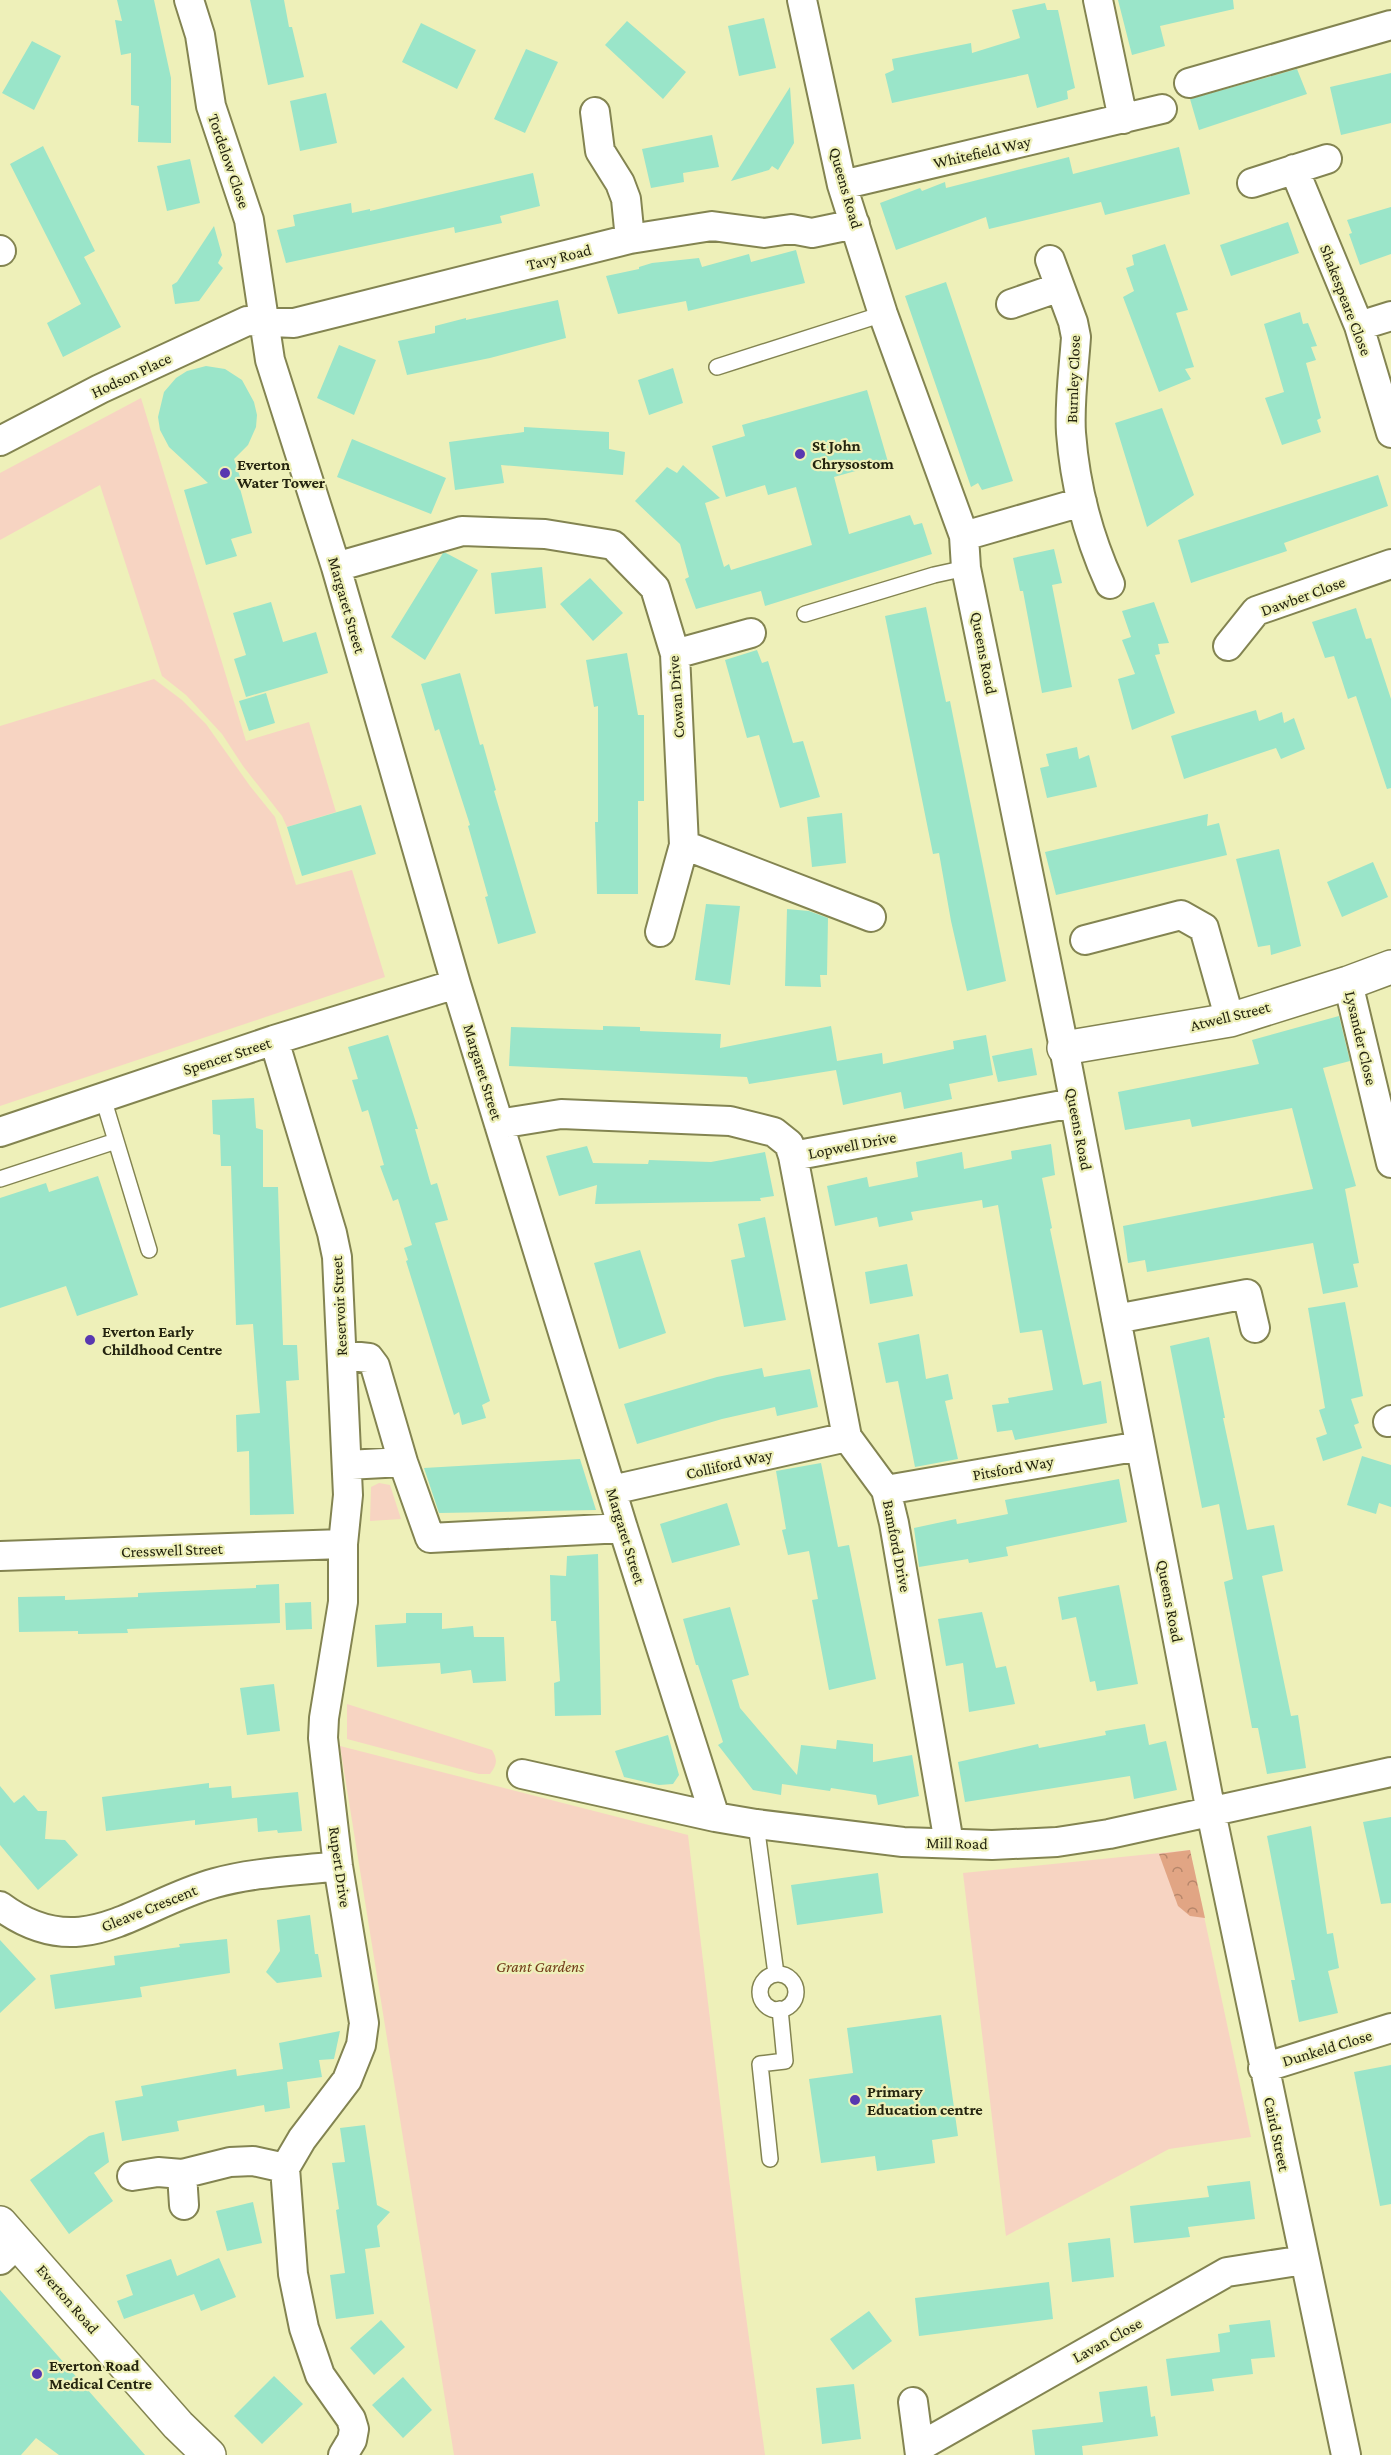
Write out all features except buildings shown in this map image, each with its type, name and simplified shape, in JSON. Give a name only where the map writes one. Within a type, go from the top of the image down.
[{"type":"street","name":"Tordelow Close","points":[[189,0],[200,35],[211,106],[249,220],[266,322]]},
{"type":"street","name":"Queens Road","points":[[802,0],[842,185],[883,314],[964,536],[966,568],[1064,1048],[1211,1812]]},
{"type":"street","points":[[1098,0],[1123,119]]},
{"type":"street","points":[[1189,82],[1391,25]]},
{"type":"street","name":"Whitefield Way","points":[[842,185],[1162,109]]},
{"type":"street","points":[[595,112],[600,151],[620,183],[626,199],[630,239]]},
{"type":"street","points":[[1252,183],[1327,159]]},
{"type":"street","name":"Shakespeare Close","points":[[1294,169],[1359,326],[1391,433]]},
{"type":"street","name":"Tavy Road","points":[[266,322],[294,323],[630,239],[712,226],[764,233],[791,229],[812,232],[855,224]]},
{"type":"street","name":"Burnley Close","points":[[1050,260],[1073,322],[1076,337],[1071,432],[1082,502],[1100,561],[1110,584]]},
{"type":"street","points":[[1011,304],[1060,287]]},
{"type":"street","points":[[1359,326],[1391,316]]},
{"type":"street","name":"Hodson Place","points":[[0,441],[100,389],[247,321],[266,322]]},
{"type":"street","name":"Margaret Street","points":[[266,322],[270,360],[336,567],[456,984],[612,1490],[609,1530],[715,1818]]},
{"type":"street","points":[[964,536],[1082,502]]},
{"type":"street","name":"Cowan Drive","points":[[336,567],[462,531],[545,534],[613,545],[655,588],[675,654],[684,845],[660,932]]},
{"type":"street","name":"Dawber Close","points":[[1228,646],[1256,611],[1391,564]]},
{"type":"street","points":[[675,654],[751,633]]},
{"type":"street","points":[[684,845],[871,917]]},
{"type":"street","points":[[1085,940],[1180,915],[1204,928],[1230,1020]]},
{"type":"street","name":"Atwell Street","points":[[1064,1048],[1230,1020],[1391,967]]},
{"type":"street","name":"Lysander Close","points":[[1348,983],[1391,1163]]},
{"type":"street","name":"Spencer Street","points":[[0,1132],[274,1040],[456,984]]},
{"type":"street","name":"Reservoir Street","points":[[274,1040],[336,1246],[348,1495],[343,1544]]},
{"type":"street","name":"Lopwell Drive","points":[[499,1124],[561,1114],[730,1121],[774,1132],[789,1144],[793,1156],[1073,1104]]},
{"type":"street","name":"Bamford Drive","points":[[793,1156],[847,1437],[886,1490],[894,1523],[949,1843]]},
{"type":"street","points":[[1116,1319],[1247,1294],[1255,1328]]},
{"type":"street","points":[[342,1355],[369,1358],[375,1366],[403,1462],[430,1538],[609,1530]]},
{"type":"street","name":"Colliford Way","points":[[612,1490],[847,1437]]},
{"type":"street","name":"Pitsford Way","points":[[886,1490],[1140,1446]]},
{"type":"street","points":[[347,1465],[403,1462]]},
{"type":"street","name":"Cresswell Street","points":[[0,1556],[343,1544]]},
{"type":"street","name":"Rupert Drive","points":[[285,2168],[302,2139],[348,2080],[361,2045],[364,2023],[338,1866],[323,1738],[324,1718],[343,1602],[343,1544]]},
{"type":"street","name":"Mill Road","points":[[522,1774],[715,1818],[903,1842],[949,1843],[1057,1842],[1211,1812],[1391,1772]]},
{"type":"street","name":"Caird Street","points":[[1211,1812],[1346,2455]]},
{"type":"street","name":"Gleave Crescent","points":[[0,1906],[32,1925],[68,1933],[86,1932],[123,1921],[175,1896],[219,1882],[338,1866]]},
{"type":"street","name":"Dunkeld Close","points":[[1263,2068],[1391,2028]]},
{"type":"street","points":[[132,2176],[158,2172],[182,2174],[230,2162],[253,2161],[285,2168],[293,2274],[304,2328],[320,2374],[351,2419],[354,2429],[352,2440],[343,2455]]},
{"type":"street","points":[[182,2174],[184,2205]]},
{"type":"street","name":"Everton Road","points":[[6,2242],[209,2455]]},
{"type":"street","name":"Lavan Close","points":[[913,2402],[919,2451],[1227,2272],[1304,2260]]},
{"type":"lane","points":[[717,367],[883,314]]},
{"type":"lane","points":[[805,614],[934,575],[966,568]]},
{"type":"lane","points":[[103,1098],[149,1250]]},
{"type":"lane","points":[[0,1179],[116,1141]]},
{"type":"lane","points":[[756,1824],[776,1974]]},
{"type":"lane","points":[[776,1974],[790,1978],[796,1988],[794,2000],[786,2008],[780,2009],[774,2009],[765,2003],[760,1993],[764,1982],[776,1974]]},
{"type":"lane","points":[[770,2159],[760,2064],[785,2061],[780,2009]]},
{"type":"green space","points":[[141,398],[246,741],[309,722],[336,812],[287,827],[282,816],[243,766],[222,734],[186,695],[162,676],[100,485],[0,540],[0,473]]},
{"type":"green space","points":[[154,679],[182,700],[206,724],[275,817],[296,885],[352,870],[385,977],[0,1106],[0,726]]},
{"type":"green space","points":[[379,1483],[390,1485],[401,1519],[370,1521],[371,1487]]},
{"type":"green space","points":[[347,1704],[492,1750],[496,1760],[495,1765],[490,1774],[479,1774],[347,1739]]},
{"type":"green space","name":"Grant Gardens","points":[[340,1746],[688,1835],[742,2287],[765,2455],[454,2455]]},
{"type":"green space","points":[[1190,1850],[1251,2137],[1169,2149],[1006,2236],[963,1873]]},
{"type":"green space","points":[[1190,1850],[1205,1918],[1190,1916],[1178,1906],[1159,1854]]},
{"type":"place","name":"St John Chrysostom","points":[[800,454]]},
{"type":"place","name":"Everton Water Tower","points":[[225,473]]},
{"type":"place","name":"Everton Early Childhood Centre","points":[[90,1340]]},
{"type":"place","name":"Primary Education centre","points":[[855,2100]]},
{"type":"place","name":"Everton Road Medical Centre","points":[[37,2374]]}]
